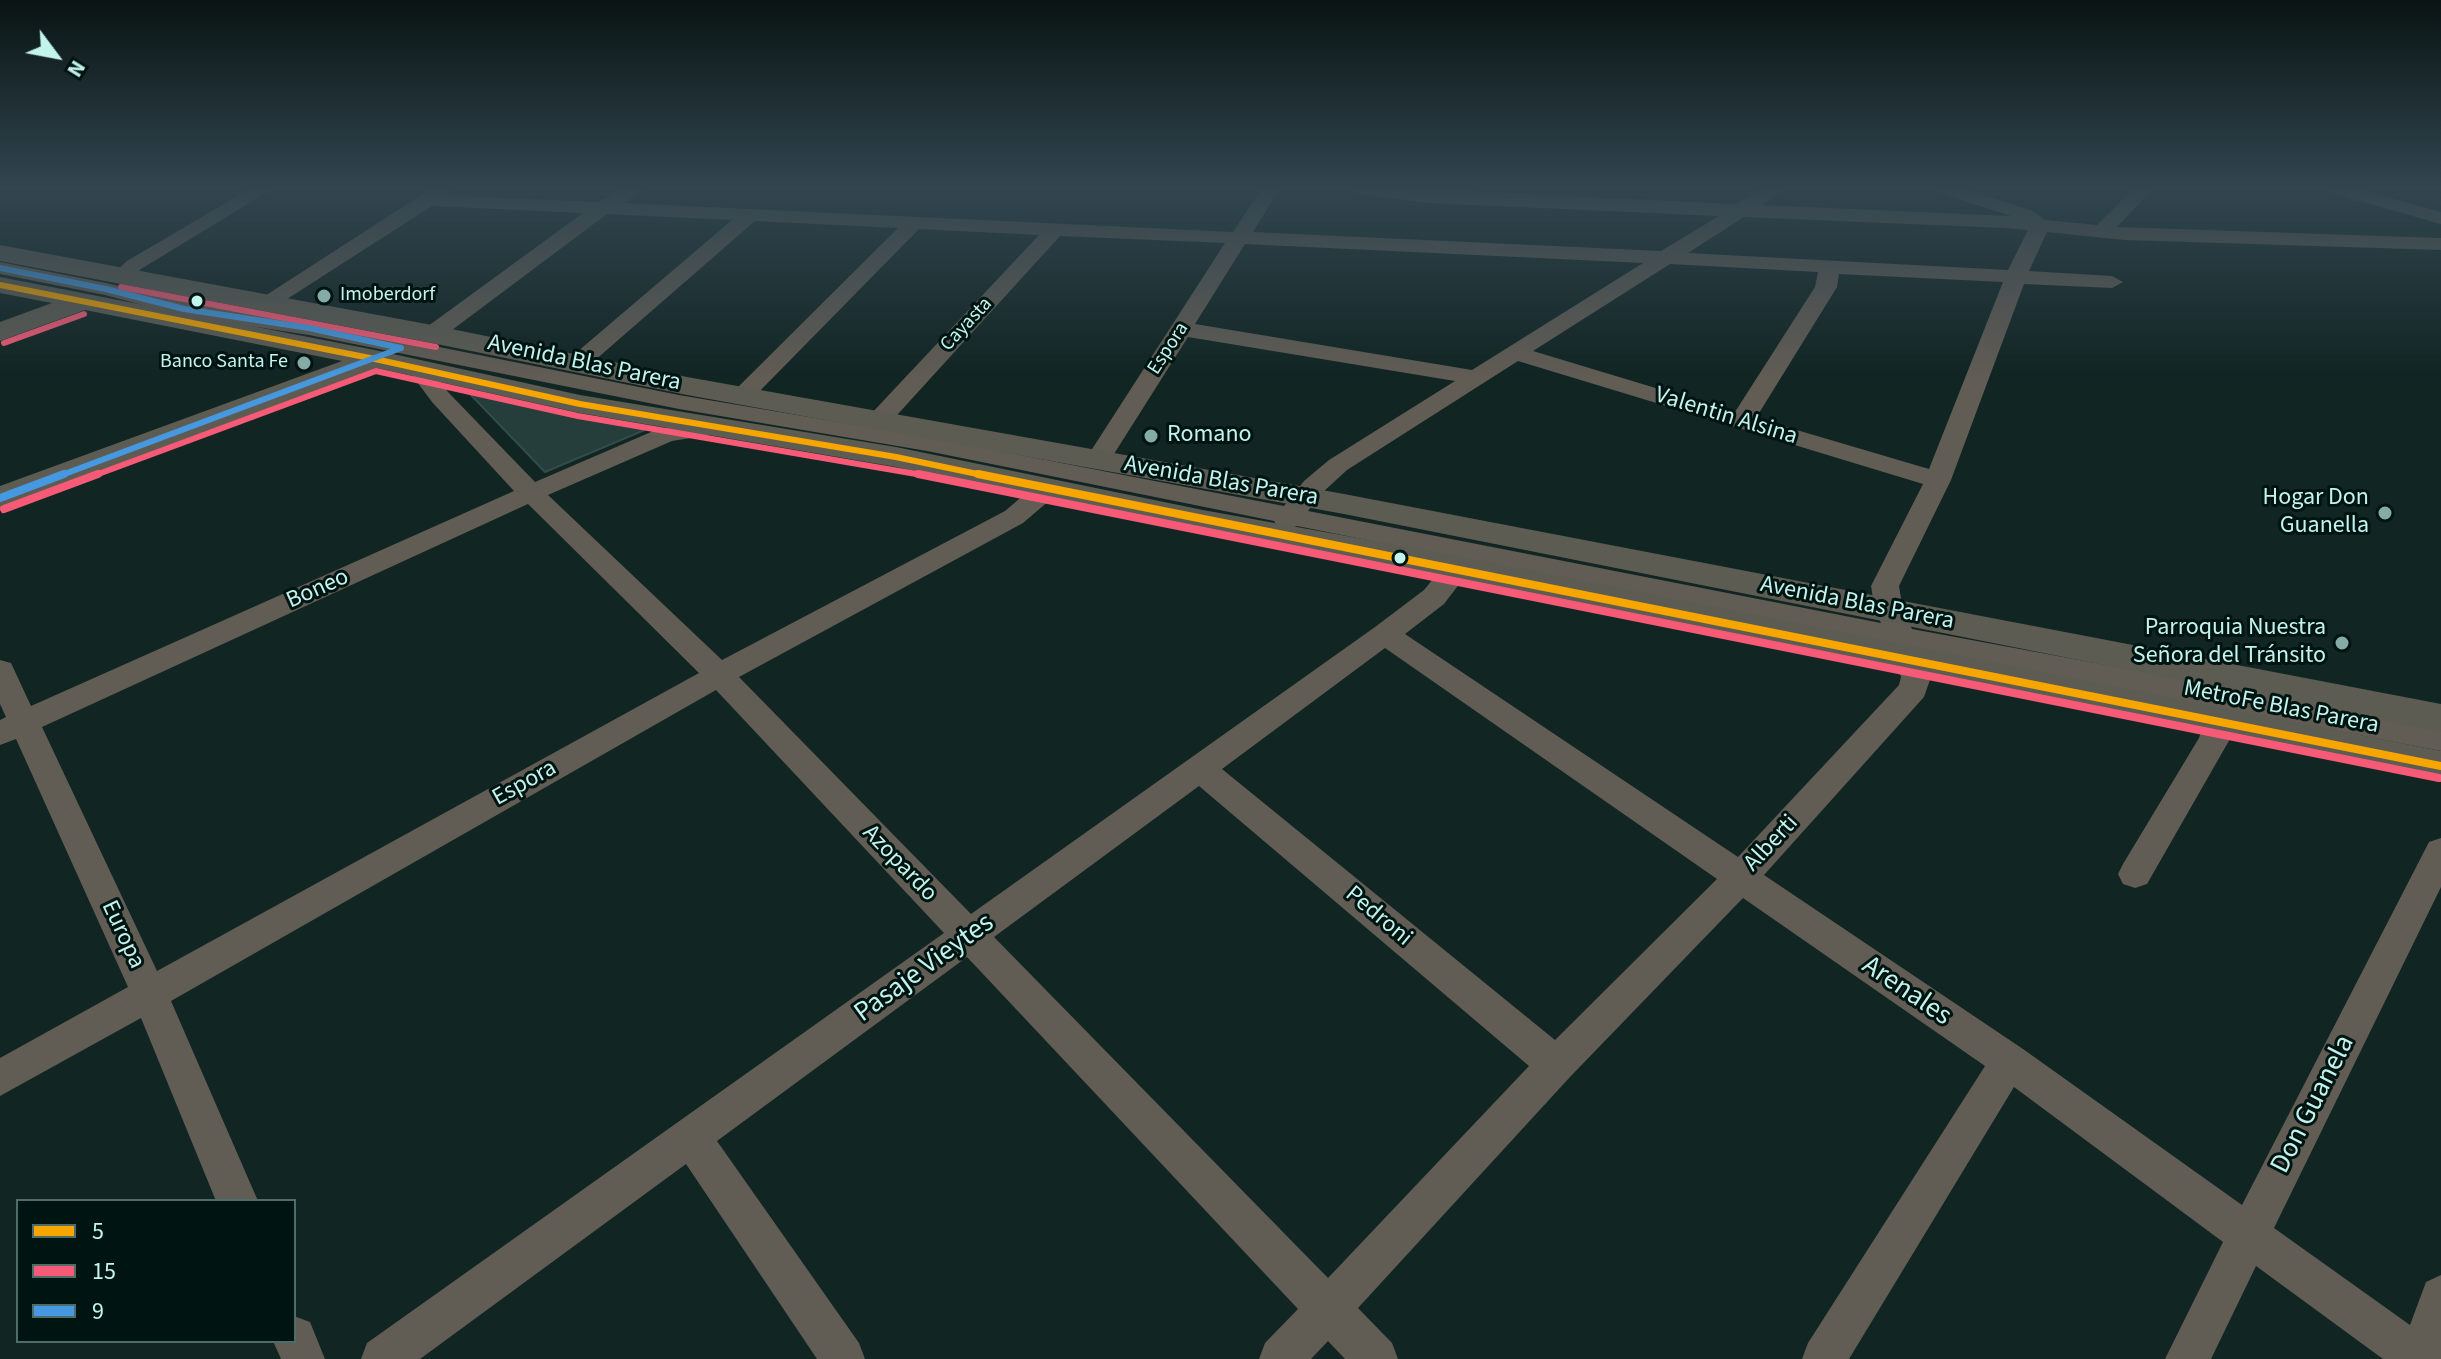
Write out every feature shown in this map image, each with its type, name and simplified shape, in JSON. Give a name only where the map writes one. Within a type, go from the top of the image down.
[{"type":"main road","name":"Avenida Blas Parera","points":[[0,253],[115,282],[265,303],[578,363],[678,402],[713,428],[857,449],[1048,488],[1291,517],[1901,635],[2218,721],[2441,766]]},
{"type":"main road","points":[[0,332],[80,303],[115,282]]},
{"type":"main road","name":"Avenida Blas Parera","points":[[0,285],[80,303],[399,359],[678,402],[743,395],[1098,460],[1457,568],[2441,718]]},
{"type":"main road","points":[[0,498],[399,359],[432,334]]},
{"type":"street","points":[[115,282],[134,265],[157,251]]},
{"type":"street","points":[[265,303],[346,251]]},
{"type":"street","points":[[432,334],[544,251]]},
{"type":"street","points":[[578,363],[708,251]]},
{"type":"street","points":[[743,395],[886,251]]},
{"type":"street","name":"Cayasta","points":[[879,420],[1034,251]]},
{"type":"street","name":"Espora","points":[[1098,460],[1231,251]]},
{"type":"street","points":[[1527,251],[2112,282]]},
{"type":"street","points":[[678,402],[927,444],[1291,517],[1338,465],[1678,251]]},
{"type":"street","name":"Alberti","points":[[1281,1359],[1556,1065],[1739,879],[1913,689],[1916,677],[1885,586],[1938,480],[2028,251]]},
{"type":"street","points":[[1741,422],[1826,287],[1829,267]]},
{"type":"street","points":[[0,268],[115,282],[184,309],[309,328],[399,359]]},
{"type":"street","points":[[1182,329],[1474,377]]},
{"type":"street","name":"Valentin Alsina","points":[[1514,353],[1938,480]]},
{"type":"street","name":"Azopardo","points":[[399,359],[440,397],[531,493],[719,675],[1376,1359]]},
{"type":"street","name":"Boneo","points":[[635,446],[678,402]]},
{"type":"street","name":"Boneo","points":[[12,728],[635,446],[685,430],[713,428]]},
{"type":"street","name":"Espora","points":[[0,1078],[719,675],[1014,517],[1048,488]]},
{"type":"street","name":"Pasaje Vieytes","points":[[383,1359],[969,938],[1385,634],[1434,597],[1457,568]]},
{"type":"street","name":"Arenales","points":[[1385,634],[2009,1061],[2420,1359]]},
{"type":"street","name":"MetroFe Blas Parera","points":[[1901,635],[2441,739]]},
{"type":"street","name":"Europa","points":[[0,671],[12,728],[150,995],[236,1199]]},
{"type":"street","points":[[2135,874],[2214,739],[2218,721]]},
{"type":"street","name":"Pedroni","points":[[1200,769],[1556,1065]]},
{"type":"street","name":"Don Guanela","points":[[2187,1359],[2441,852]]},
{"type":"street","points":[[1824,1359],[2009,1061]]},
{"type":"street","points":[[691,1137],[843,1359]]},
{"type":"street","points":[[2420,1359],[2441,1297]]},
{"type":"building","points":[[469,393],[580,416],[647,429],[545,472]]},
{"type":"transit line","name":"9","points":[[0,268],[106,289],[184,309],[309,328],[401,348]]},
{"type":"transit line","name":"5","points":[[0,285],[375,359],[580,404],[896,457],[1203,521],[1457,568],[2441,766]]},
{"type":"transit line","name":"15","points":[[121,287],[436,347]]},
{"type":"transit line","name":"15","points":[[4,343],[84,314]]},
{"type":"transit line","name":"9","points":[[0,498],[401,348]]},
{"type":"transit line","name":"15","points":[[4,509],[376,371],[578,416],[894,469],[1201,533],[1455,580],[2439,778]]},
{"type":"place","name":"Imoberdorf","points":[[324,296]]},
{"type":"place","name":"Banco Santa Fe","points":[[304,363]]},
{"type":"place","name":"Romano","points":[[1151,436]]},
{"type":"place","name":"Hogar Don Guanella","points":[[2385,513]]},
{"type":"place","name":"Parroquia Nuestra Señora del Tránsito","points":[[2342,643]]}]
